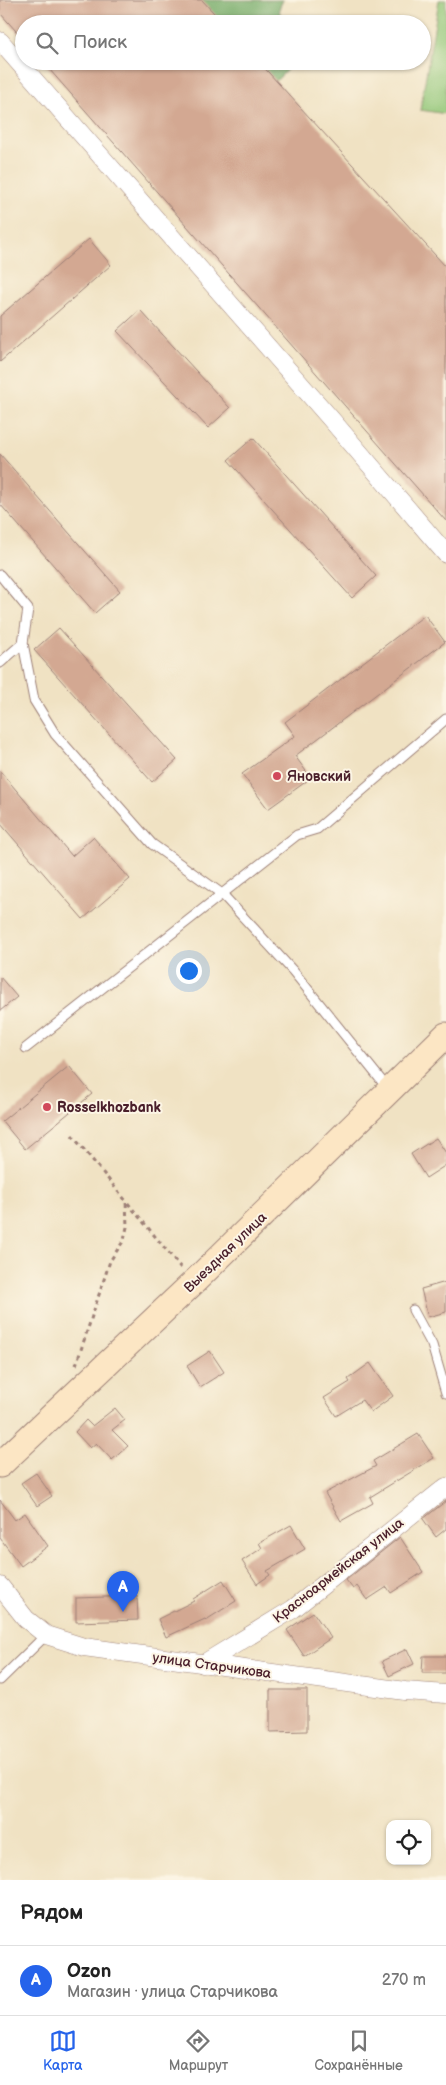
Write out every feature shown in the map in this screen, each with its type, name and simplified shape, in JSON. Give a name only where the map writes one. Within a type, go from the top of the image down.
[{"type":"street","points":[[0,40],[15,57]]},
{"type":"street","points":[[26,70],[324,411],[446,554]]},
{"type":"street","name":"Выездная улица","points":[[0,1465],[193,1283],[446,1035]]},
{"type":"street","name":"Красноармейская улица","points":[[203,1664],[293,1609],[446,1488]]},
{"type":"street","name":"улица Старчикова","points":[[0,1586],[26,1619],[46,1635],[84,1647],[405,1692],[446,1694]]},
{"type":"lane","points":[[0,574],[28,609],[23,644],[34,700],[55,734],[152,844],[222,894],[293,971],[389,1091]]},
{"type":"lane","points":[[0,663],[23,644]]},
{"type":"lane","points":[[26,1048],[297,835],[317,829],[446,719]]},
{"type":"lane","points":[[413,1310],[432,1345],[446,1393]]},
{"type":"lane","points":[[0,1680],[46,1635]]},
{"type":"path","points":[[72,1135],[193,1283]]},
{"type":"path","points":[[72,1397],[80,1354],[110,1261],[124,1240],[127,1227],[126,1200]]},
{"type":"green space","points":[[190,0],[283,0],[279,9],[281,15],[202,15]]},
{"type":"green space","points":[[439,0],[446,0],[446,114],[420,110],[427,70],[431,70],[431,46]]},
{"type":"green space","points":[[254,70],[287,70],[274,83]]},
{"type":"building","points":[[0,0],[202,0],[216,15],[15,15],[15,30],[0,13]]},
{"type":"building","points":[[50,70],[266,70],[446,267],[446,521]]},
{"type":"building","points":[[89,239],[111,265],[0,362],[0,316]]},
{"type":"building","points":[[140,310],[230,408],[208,428],[117,331]]},
{"type":"building","points":[[253,438],[376,576],[352,598],[228,460]]},
{"type":"building","points":[[0,454],[120,591],[95,613],[0,504]]},
{"type":"building","points":[[425,615],[445,642],[295,756],[311,778],[268,809],[242,774],[295,736],[285,722]]},
{"type":"building","points":[[59,628],[177,760],[152,782],[34,650]]},
{"type":"building","points":[[0,771],[72,856],[93,837],[130,879],[83,919],[0,823]]},
{"type":"building","points":[[0,977],[17,997],[0,1011]]},
{"type":"building","name":"Rosselkhozbank","points":[[69,1066],[92,1094],[25,1149],[2,1121]]},
{"type":"building","points":[[436,1138],[446,1153],[446,1165],[426,1178],[411,1154]]},
{"type":"building","points":[[446,1282],[446,1312],[428,1317],[421,1289]]},
{"type":"building","points":[[210,1351],[224,1372],[200,1387],[187,1366]]},
{"type":"building","points":[[370,1363],[393,1396],[371,1412],[362,1400],[336,1416],[324,1398],[350,1382],[348,1379]]},
{"type":"building","points":[[115,1408],[125,1420],[112,1430],[128,1446],[112,1460],[96,1443],[90,1448],[75,1432],[86,1420],[92,1426]]},
{"type":"building","points":[[418,1434],[434,1458],[370,1497],[373,1503],[341,1521],[325,1493],[376,1466],[373,1461]]},
{"type":"building","points":[[36,1473],[52,1496],[37,1506],[21,1483]]},
{"type":"building","points":[[0,1500],[15,1520],[25,1513],[48,1546],[21,1566],[0,1538]]},
{"type":"building","points":[[446,1501],[446,1529],[436,1537],[423,1519]]},
{"type":"building","points":[[291,1525],[305,1549],[267,1571],[270,1575],[257,1584],[242,1561],[262,1548],[259,1543]]},
{"type":"building","points":[[400,1537],[423,1572],[391,1593],[387,1587],[367,1600],[357,1586],[353,1589],[346,1580]]},
{"type":"building","points":[[223,1580],[236,1601],[206,1620],[166,1637],[158,1619],[194,1601],[193,1599]]},
{"type":"building","points":[[137,1596],[138,1620],[76,1622],[76,1598]]},
{"type":"building","points":[[313,1612],[331,1638],[304,1656],[287,1630]]},
{"type":"building","points":[[407,1649],[414,1664],[389,1676],[382,1661]]},
{"type":"building","points":[[423,1656],[446,1656],[446,1673],[422,1673]]},
{"type":"building","points":[[270,1690],[307,1690],[307,1731],[270,1732]]},
{"type":"place","name":"Яновский","points":[[277,776]]},
{"type":"place","name":"Rosselkhozbank","points":[[47,1107]]},
{"type":"place","name":"Ozon","points":[[123,1612]]}]
